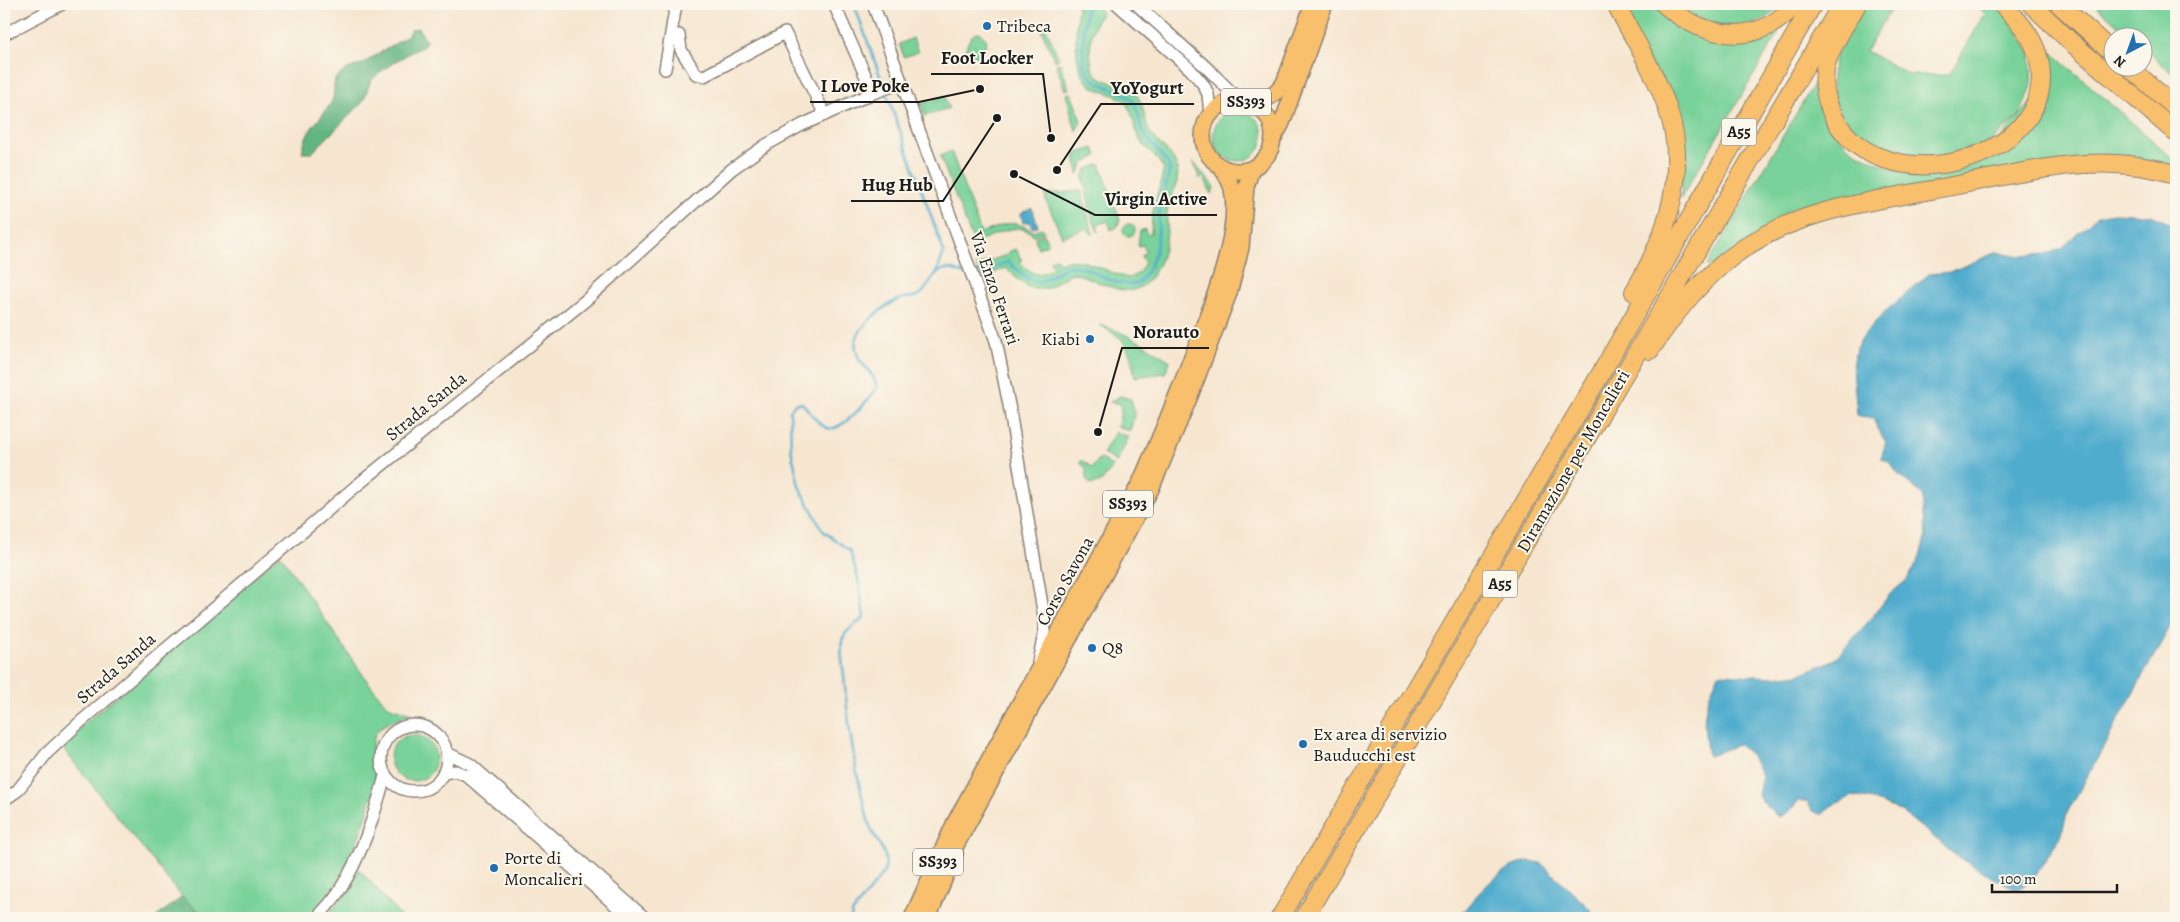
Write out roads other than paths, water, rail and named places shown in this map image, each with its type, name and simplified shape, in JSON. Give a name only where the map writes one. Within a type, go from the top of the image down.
[{"type":"highway","points":[[1606,363],[1617,326],[1663,230],[1674,191],[1676,174],[1676,152],[1668,110],[1616,4]]},
{"type":"highway","points":[[1664,4],[1694,24],[1722,33],[1734,34],[1757,32],[1768,27],[1795,4]]},
{"type":"highway","name":"Diramazione per Moncalieri","points":[[1280,918],[1606,363],[1813,4]]},
{"type":"highway","name":"Diramazione per Moncalieri","points":[[1304,918],[1842,4]]},
{"type":"highway","points":[[1857,4],[1835,43],[1826,65],[1825,91],[1832,113],[1838,124],[1856,146],[1881,158],[1917,166],[1961,161],[1989,150],[2014,133],[2033,107],[2039,91],[2040,79],[2037,53],[2025,30],[2002,4]]},
{"type":"highway","points":[[2019,4],[2071,42]]},
{"type":"highway","points":[[2031,4],[2071,42],[2176,133]]},
{"type":"highway","points":[[2059,4],[2102,43]]},
{"type":"highway","points":[[2077,4],[2102,28]]},
{"type":"highway","points":[[2152,72],[2176,93]]},
{"type":"highway","points":[[2142,78],[2176,108]]},
{"type":"highway","points":[[1611,396],[1647,354],[1680,307],[1699,286],[1744,248],[1793,222],[1825,212],[1880,200],[2050,167],[2085,164],[2128,165],[2145,166],[2176,174]]},
{"type":"main road","name":"SS393","points":[[1210,114],[1228,102],[1266,100],[1278,92],[1284,83],[1313,4]]},
{"type":"main road","name":"SS393","points":[[1252,168],[1268,155],[1273,139],[1282,123],[1325,4]]},
{"type":"main road","name":"SS393","points":[[1244,102],[1259,108],[1267,116],[1272,127],[1273,139]]},
{"type":"main road","name":"Corso Savona","points":[[918,918],[1037,669],[1140,482],[1179,391],[1217,290],[1229,245],[1233,190],[1229,179],[1220,166],[1212,160],[1204,142],[1205,123],[1210,114]]},
{"type":"main road","points":[[1220,166],[1230,170],[1241,171],[1252,168]]},
{"type":"main road","name":"Corso Savona","points":[[912,918],[961,825],[1151,489],[1171,443],[1235,271],[1244,226],[1246,188],[1252,168]]},
{"type":"main road","points":[[902,918],[961,825]]},
{"type":"main road","points":[[928,918],[961,825]]},
{"type":"street","points":[[4,34],[62,4]]},
{"type":"street","points":[[665,68],[676,4]]},
{"type":"street","points":[[834,4],[880,91]]},
{"type":"street","name":"Via Enzo Ferrari","points":[[874,4],[970,266],[1001,358],[1041,596],[1044,625],[1037,669]]},
{"type":"street","points":[[1117,4],[1190,69],[1203,84],[1208,94],[1210,114]]},
{"type":"street","points":[[1136,4],[1244,102]]},
{"type":"street","points":[[679,35],[681,50],[696,74],[704,76],[785,34],[825,115]]},
{"type":"street","name":"Strada Sanda","points":[[4,800],[16,791],[43,758],[77,725],[355,487],[586,300],[732,169],[766,145],[825,115],[902,83]]},
{"type":"street","points":[[407,725],[418,725],[428,728],[440,738],[447,753],[447,763],[443,773],[439,780],[428,789],[409,791],[400,789],[385,776],[381,766],[380,755],[388,736],[397,729],[407,725]]},
{"type":"street","points":[[447,753],[470,764],[645,918]]},
{"type":"street","points":[[443,773],[456,771],[466,775],[630,918]]},
{"type":"street","points":[[317,918],[339,892],[369,833],[385,776]]},
{"type":"street","points":[[378,801],[388,793],[400,789]]},
{"type":"water","points":[[1032,208],[1038,226],[1032,228],[1030,222],[1023,223],[1021,214]]},
{"type":"water","points":[[2114,213],[2151,215],[2176,226],[2176,616],[2067,813],[2061,836],[2031,882],[2017,889],[1993,878],[1959,857],[1902,812],[1874,800],[1853,796],[1831,806],[1822,815],[1813,811],[1807,801],[1798,801],[1790,811],[1779,817],[1758,796],[1762,775],[1751,755],[1739,745],[1708,756],[1704,723],[1706,705],[1719,674],[1773,677],[1800,674],[1834,660],[1890,594],[1908,579],[1919,559],[1926,536],[1922,494],[1899,475],[1889,462],[1881,458],[1886,442],[1877,429],[1875,419],[1857,415],[1853,368],[1856,348],[1866,332],[1886,311],[1929,274],[1950,272],[1997,252],[2021,256],[2046,254],[2061,249],[2097,216]]},
{"type":"water","points":[[1529,861],[1541,863],[1588,907],[1597,918],[1458,918],[1480,892],[1498,875],[1518,864]]},
{"type":"waterway","points":[[854,4],[883,84]]},
{"type":"waterway","points":[[976,273],[1008,262],[1027,278],[1040,282],[1063,268],[1079,266],[1120,283],[1139,283],[1148,270],[1155,253],[1159,214],[1170,169],[1165,159],[1143,132],[1135,104],[1132,100],[1127,95],[1094,79],[1085,68],[1083,45],[1086,4]]},
{"type":"waterway","points":[[886,92],[944,252],[937,272]]},
{"type":"waterway","points":[[851,918],[852,913],[884,872],[886,865],[884,852],[869,823],[856,769],[841,647],[845,635],[864,617],[858,578],[850,551],[823,531],[799,486],[791,449],[790,411],[795,404],[802,403],[817,421],[827,428],[833,428],[848,420],[877,387],[875,380],[857,354],[856,340],[863,327],[883,308],[898,300],[919,295],[935,275],[942,270],[952,270],[968,275]]},
{"type":"place","name":"Tribeca","points":[[987,26]]},
{"type":"place","name":"I Love Poke","points":[[980,89]]},
{"type":"place","name":"Hug Hub","points":[[997,118]]},
{"type":"place","name":"Foot Locker","points":[[1051,138]]},
{"type":"place","name":"YoYogurt","points":[[1057,170]]},
{"type":"place","name":"Virgin Active","points":[[1014,174]]},
{"type":"place","name":"Kiabi","points":[[1090,339]]},
{"type":"place","name":"Norauto","points":[[1098,432]]},
{"type":"place","name":"Q8","points":[[1092,648]]},
{"type":"place","name":"Ex area di servizio Bauducchi est","points":[[1303,744]]},
{"type":"place","name":"Porte di Moncalieri","points":[[494,868]]}]
